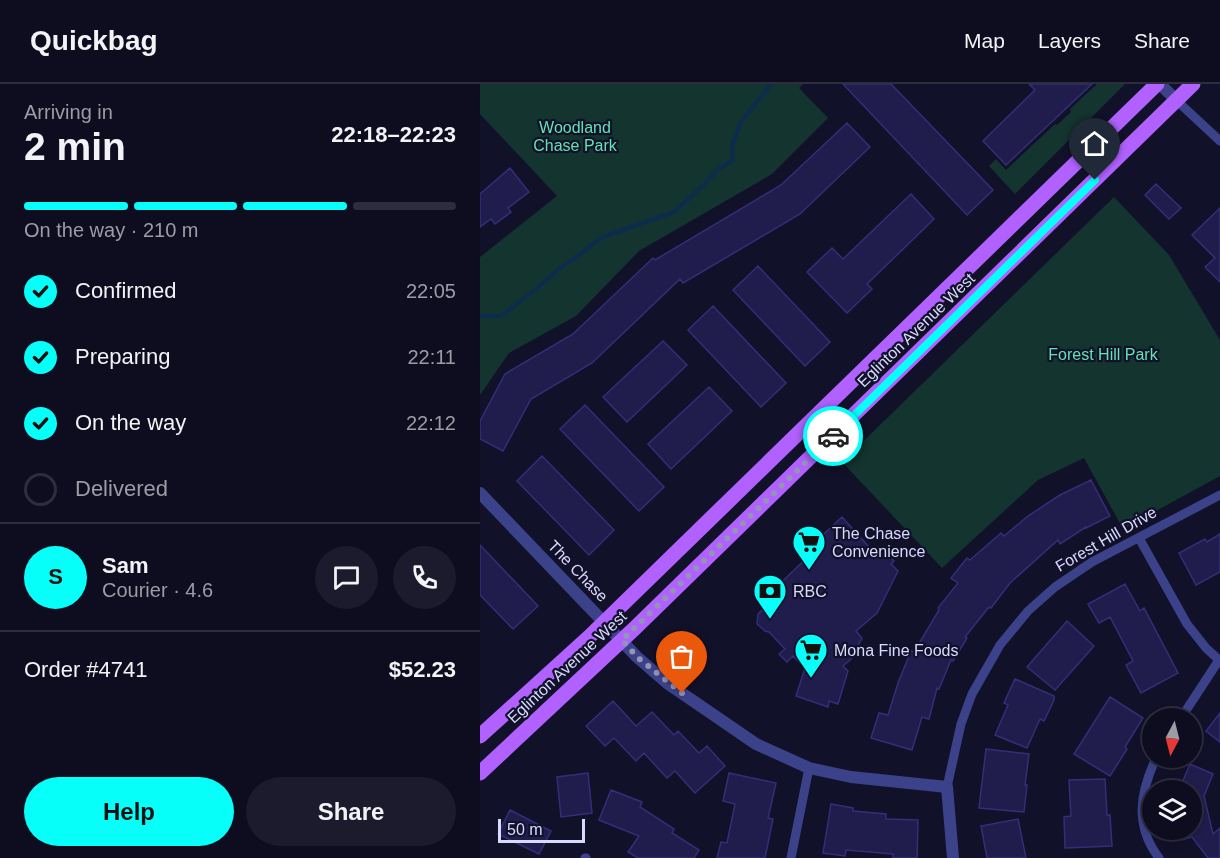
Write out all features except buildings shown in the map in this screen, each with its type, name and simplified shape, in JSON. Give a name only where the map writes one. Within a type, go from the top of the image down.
[{"type":"main road","name":"Eglinton Avenue West","points":[[480,736],[604,622],[1158,84]]},
{"type":"main road","name":"Eglinton Avenue West","points":[[480,773],[622,640],[1193,84]]},
{"type":"street","points":[[1158,84],[1220,141]]},
{"type":"street","name":"The Chase","points":[[480,493],[637,657],[711,714],[756,744],[809,768],[851,777],[947,787]]},
{"type":"street","name":"Forest Hill Drive","points":[[952,858],[947,787],[952,758],[972,694],[1000,645],[1028,611],[1055,587],[1083,568],[1220,495]]},
{"type":"street","points":[[1139,538],[1187,624],[1219,661],[1188,708]]},
{"type":"street","points":[[791,858],[809,768]]},
{"type":"street","points":[[1152,768],[1143,791],[1142,816],[1149,844],[1159,858]]},
{"type":"green space","name":"Woodland Chase Park","points":[[480,84],[803,84],[799,88],[828,118],[772,174],[639,251],[576,316],[509,353],[480,395],[480,257],[557,196],[480,114]]},
{"type":"green space","points":[[1097,84],[1125,84],[1015,194],[989,166],[996,159],[1006,170],[1071,112],[1070,109]]},
{"type":"green space","name":"Forest Hill Park","points":[[1114,197],[1169,255],[1220,340],[1220,476],[1123,529],[1084,458],[1038,480],[942,568],[842,462]]},
{"type":"waterway","points":[[480,316],[501,316],[603,237],[674,212],[717,170],[733,160],[732,146],[740,123],[771,84]]},
{"type":"way so far","points":[[682,693],[637,657],[622,640],[833,436]]},
{"type":"place","name":"The Chase Convenience","points":[[809,571]]},
{"type":"place","name":"RBC","points":[[770,620]]},
{"type":"place","name":"Mona Fine Foods","points":[[811,679]]},
{"type":"route","points":[[833,436],[1095,180]]}]
